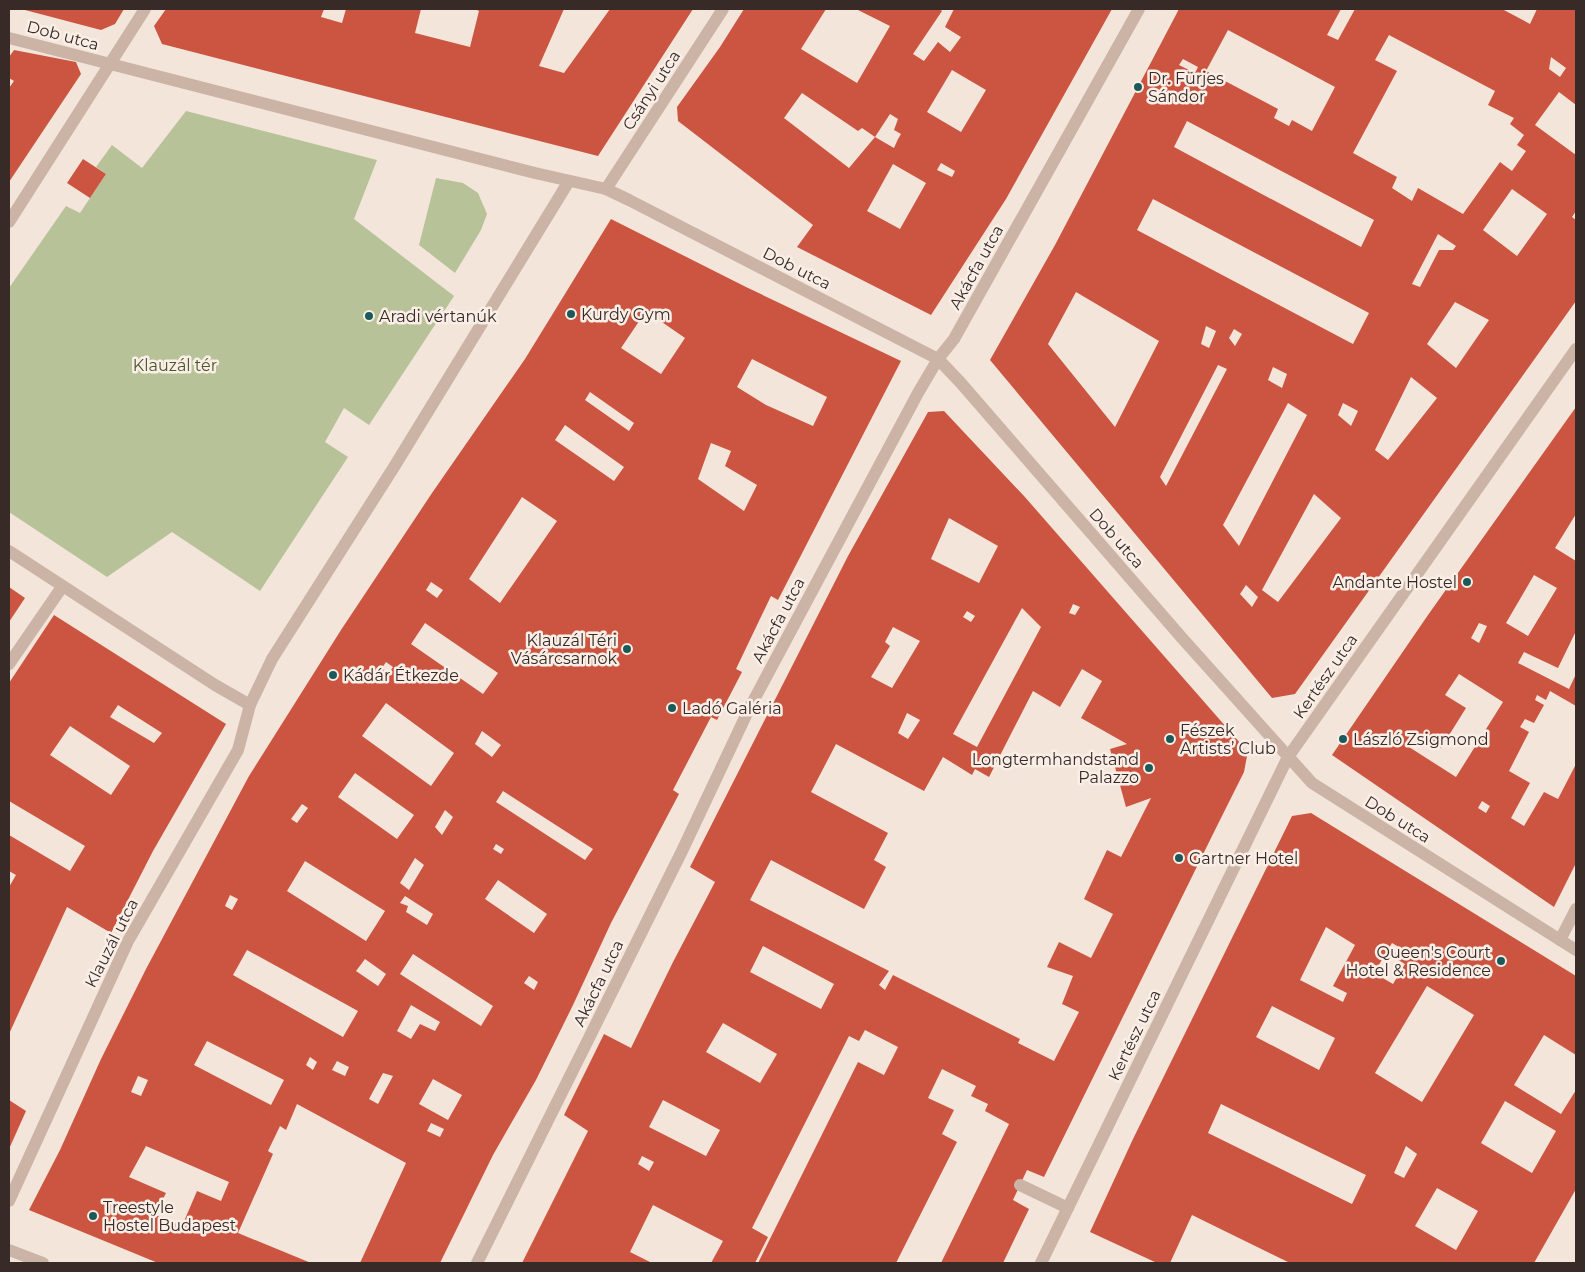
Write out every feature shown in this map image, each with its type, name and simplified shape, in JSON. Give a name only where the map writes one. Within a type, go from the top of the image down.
[{"type":"street","points":[[9,222],[144,9]]},
{"type":"street","name":"Csányi utca","points":[[606,189],[723,9]]},
{"type":"street","name":"Akácfa utca","points":[[478,1263],[678,860],[750,709],[918,393],[938,359],[954,340],[1139,9]]},
{"type":"street","name":"Dob utca","points":[[9,38],[110,64]]},
{"type":"street","points":[[110,64],[606,189]]},
{"type":"street","points":[[9,551],[215,685],[250,705],[272,659],[394,467],[569,181]]},
{"type":"street","name":"Dob utca","points":[[606,189],[938,359],[1312,784],[1576,950]]},
{"type":"street","name":"Kertész utca","points":[[1040,1263],[1288,757],[1576,349]]},
{"type":"street","points":[[9,664],[62,587]]},
{"type":"street","name":"Klauzál utca","points":[[9,1201],[128,941],[238,750],[250,705]]},
{"type":"street","points":[[1560,940],[1576,909]]},
{"type":"street","points":[[1020,1185],[1068,1208]]},
{"type":"street","points":[[9,1250],[43,1263]]},
{"type":"green space","name":"Klauzál tér","points":[[186,111],[377,160],[354,219],[454,296],[369,425],[344,408],[325,442],[348,457],[260,591],[172,532],[107,577],[9,512],[9,288],[66,206],[80,213],[106,174],[96,167],[112,145],[142,168]]},
{"type":"green space","points":[[436,178],[463,183],[478,193],[487,214],[481,230],[455,273],[419,245]]},
{"type":"building","points":[[124,9],[115,24],[101,30],[25,10]]},
{"type":"building","points":[[166,9],[324,9],[321,17],[342,23],[346,9],[421,9],[415,33],[470,47],[479,11],[475,9],[564,9],[539,66],[564,73],[610,9],[693,9],[598,156],[162,44],[154,26]]},
{"type":"building","points":[[744,9],[826,9],[801,49],[857,83],[890,26],[856,9],[939,9],[942,11],[913,54],[924,61],[938,42],[950,52],[961,37],[945,27],[954,9],[1112,9],[1006,199],[931,315],[797,247],[813,225],[678,121],[677,107],[720,47]],"holes":[[[952,70],[986,90],[961,132],[927,112]],[[802,93],[858,131],[862,128],[875,137],[849,168],[784,118]],[[890,114],[898,119],[894,130],[901,134],[894,148],[875,137]],[[941,163],[955,171],[952,177],[937,170]],[[893,164],[926,183],[900,229],[867,211]]]},
{"type":"building","points":[[1179,9],[1341,9],[1327,35],[1338,40],[1355,9],[1502,9],[1530,24],[1537,9],[1576,9],[1576,105],[1559,92],[1535,125],[1576,155],[1576,211],[1572,217],[1576,220],[1576,301],[1295,694],[1272,698],[990,360],[1055,245]],"holes":[[[1228,30],[1335,87],[1312,131],[1292,120],[1289,126],[1274,118],[1278,109],[1206,71]],[[1389,35],[1495,91],[1488,105],[1514,118],[1510,124],[1524,135],[1517,145],[1526,151],[1512,171],[1500,162],[1463,214],[1418,188],[1412,201],[1392,188],[1397,177],[1353,153],[1397,71],[1375,60]],[[1551,57],[1566,68],[1560,77],[1549,69]],[[1183,59],[1198,67],[1195,73],[1179,65]],[[1187,121],[1374,220],[1361,247],[1174,147]],[[1512,189],[1547,214],[1517,256],[1483,230]],[[1153,199],[1369,313],[1353,344],[1137,230]],[[1438,234],[1456,246],[1453,250],[1439,250],[1420,287],[1412,284]],[[1076,292],[1159,341],[1115,427],[1048,344]],[[1455,302],[1489,320],[1456,368],[1427,344]],[[1206,326],[1216,331],[1209,348],[1201,344]],[[1234,329],[1242,334],[1235,346],[1229,338]],[[1218,365],[1227,369],[1166,486],[1160,477]],[[1273,367],[1287,374],[1282,388],[1268,380]],[[1411,377],[1437,398],[1388,460],[1375,450]],[[1288,403],[1307,415],[1239,546],[1223,525]],[[1343,403],[1358,411],[1351,426],[1338,415]],[[1314,494],[1341,518],[1278,602],[1262,590]],[[1246,585],[1258,597],[1252,607],[1240,594]]]},
{"type":"building","points":[[14,50],[76,62],[81,74],[9,182],[9,88],[14,81],[9,78],[9,57]]},
{"type":"building","points":[[83,159],[106,174],[90,198],[67,183]]},
{"type":"building","points":[[611,219],[746,287],[901,361],[778,600],[771,596],[736,669],[742,672],[717,720],[711,717],[673,790],[679,794],[611,923],[536,1080],[493,1155],[440,1263],[360,1263],[406,1163],[297,1104],[286,1130],[280,1126],[268,1151],[273,1154],[238,1233],[311,1263],[158,1263],[29,1210],[60,1150],[101,1059],[146,969],[249,776],[341,630],[432,493],[525,359]],"holes":[[[646,311],[685,338],[661,374],[621,348]],[[752,359],[827,397],[813,426],[766,405],[737,387]],[[590,392],[634,423],[629,431],[585,400]],[[565,425],[624,467],[614,481],[555,440]],[[711,443],[731,451],[725,466],[757,485],[744,511],[698,479]],[[522,497],[557,521],[500,603],[469,579]],[[431,582],[443,590],[437,598],[426,590]],[[425,623],[498,673],[483,694],[411,644]],[[386,662],[393,667],[389,673],[382,668]],[[386,703],[454,753],[431,786],[362,736]],[[482,731],[501,745],[492,757],[475,744]],[[355,773],[414,815],[397,839],[338,797]],[[503,791],[593,849],[585,860],[496,802]],[[302,804],[308,808],[297,823],[291,819]],[[445,810],[453,817],[442,835],[435,827]],[[496,844],[504,849],[501,854],[493,849]],[[415,858],[424,865],[409,890],[400,883]],[[305,861],[385,911],[366,941],[287,891]],[[498,880],[547,914],[534,933],[485,899]],[[230,895],[238,899],[232,910],[225,906]],[[405,896],[433,914],[427,925],[406,912],[408,906],[400,903]],[[247,950],[358,1011],[343,1037],[233,975]],[[413,954],[493,1006],[481,1026],[400,974]],[[365,959],[386,974],[378,986],[356,971]],[[529,976],[538,982],[534,990],[524,983]],[[411,1005],[440,1022],[435,1031],[420,1024],[411,1039],[397,1031]],[[207,1041],[284,1080],[271,1105],[194,1065]],[[310,1057],[317,1062],[313,1070],[306,1065]],[[337,1061],[349,1067],[345,1076],[332,1070]],[[383,1073],[393,1076],[378,1104],[369,1099]],[[138,1076],[148,1080],[141,1096],[131,1092]],[[433,1079],[462,1095],[448,1120],[419,1104]],[[431,1123],[444,1129],[440,1137],[427,1131]],[[146,1146],[229,1182],[221,1201],[197,1191],[182,1226],[155,1215],[166,1193],[129,1177]]]},
{"type":"building","points":[[1576,407],[1576,514],[1555,548],[1576,561],[1576,631],[1558,668],[1524,652],[1518,663],[1569,689],[1576,674],[1576,706],[1550,691],[1546,700],[1537,695],[1535,700],[1544,705],[1534,723],[1525,719],[1520,727],[1529,732],[1509,771],[1530,783],[1511,818],[1524,826],[1544,792],[1558,799],[1576,764],[1576,863],[1554,907],[1332,755],[1428,615]],"holes":[[[1534,575],[1557,588],[1528,636],[1506,623]],[[1479,623],[1487,626],[1479,643],[1471,638]],[[1459,674],[1503,702],[1456,777],[1409,747],[1418,733],[1441,748],[1466,708],[1445,695]],[[1482,801],[1490,806],[1486,813],[1478,808]]]},
{"type":"building","points":[[944,411],[1024,496],[1241,744],[1247,756],[1244,772],[1044,1177],[1027,1170],[1013,1200],[1029,1209],[1003,1263],[941,1263],[1009,1124],[985,1111],[988,1104],[971,1096],[976,1086],[942,1069],[928,1098],[954,1110],[942,1134],[957,1142],[896,1263],[758,1263],[858,1062],[884,1075],[898,1047],[865,1030],[859,1041],[849,1036],[752,1228],[768,1237],[755,1263],[711,1263],[723,1241],[653,1205],[630,1252],[652,1263],[522,1263],[588,1131],[564,1115],[604,1034],[631,1048],[715,882],[690,867],[848,556],[928,412]],"holes":[[[949,518],[998,546],[979,583],[931,559]],[[1073,604],[1080,607],[1075,615],[1069,613]],[[1022,608],[1041,627],[977,747],[953,734]],[[967,611],[975,616],[971,622],[963,617]],[[893,627],[920,641],[892,688],[871,677],[890,646],[885,642]],[[1082,669],[1102,681],[1081,718],[1127,744],[1110,749],[1126,807],[1151,798],[1121,857],[1107,850],[1084,899],[1113,914],[1091,958],[1059,942],[1047,967],[1073,976],[1062,1004],[1079,1012],[1054,1061],[1018,1043],[1020,1039],[893,975],[885,990],[879,985],[889,971],[750,900],[771,860],[864,909],[886,867],[874,860],[888,833],[811,792],[836,744],[924,791],[943,757],[972,775],[975,769],[989,777],[1033,691],[1060,707]],[[907,713],[920,720],[908,739],[898,733]],[[763,946],[834,984],[821,1009],[750,972]],[[723,1023],[777,1054],[760,1083],[706,1052]],[[663,1100],[720,1130],[706,1156],[649,1127]],[[642,1156],[654,1162],[649,1171],[638,1164]]]},
{"type":"building","points":[[9,587],[25,598],[9,622]]},
{"type":"building","points":[[54,615],[226,724],[153,851],[111,933],[67,907],[9,1034],[9,887],[16,875],[9,871],[9,835],[70,871],[85,846],[9,801],[9,683]],"holes":[[[118,705],[162,733],[154,743],[110,717]],[[70,726],[130,766],[111,795],[50,755]]]},
{"type":"building","points":[[1311,813],[1576,976],[1576,1055],[1544,1035],[1514,1085],[1561,1114],[1576,1090],[1576,1189],[1534,1263],[1290,1263],[1192,1215],[1170,1263],[1157,1263],[1090,1232],[1133,1139],[1292,816]],"holes":[[[1326,927],[1355,945],[1333,986],[1347,993],[1343,1002],[1300,980]],[[1392,943],[1399,947],[1393,957],[1405,964],[1393,984],[1374,973]],[[1427,986],[1474,1015],[1422,1102],[1375,1073]],[[1272,1006],[1335,1038],[1319,1070],[1256,1037]],[[1505,1101],[1556,1131],[1532,1173],[1481,1143]],[[1221,1104],[1366,1175],[1352,1204],[1208,1133]],[[1406,1146],[1417,1154],[1404,1178],[1394,1173]],[[1437,1188],[1478,1211],[1456,1250],[1415,1226]]]},
{"type":"building","points":[[9,1100],[26,1111],[9,1149]]},
{"type":"place","name":"Dr. Fürjes Sándor","points":[[1138,87]]},
{"type":"place","name":"Kurdy Gym","points":[[571,314]]},
{"type":"place","name":"Aradi vértanúk","points":[[369,316]]},
{"type":"place","name":"Andante Hostel","points":[[1467,582]]},
{"type":"place","name":"Klauzál Téri Vásárcsarnok","points":[[627,649]]},
{"type":"place","name":"Kádár Étkezde","points":[[333,675]]},
{"type":"place","name":"Ladó Galéria","points":[[672,708]]},
{"type":"place","name":"Fészek Artists’ Club","points":[[1170,739]]},
{"type":"place","name":"László Zsigmond","points":[[1343,739]]},
{"type":"place","name":"Longtermhandstand Palazzo","points":[[1149,768]]},
{"type":"place","name":"Gartner Hotel","points":[[1179,858]]},
{"type":"place","name":"Queen's Court Hotel & Residence","points":[[1501,961]]},
{"type":"place","name":"Treestyle Hostel Budapest","points":[[93,1216]]}]
